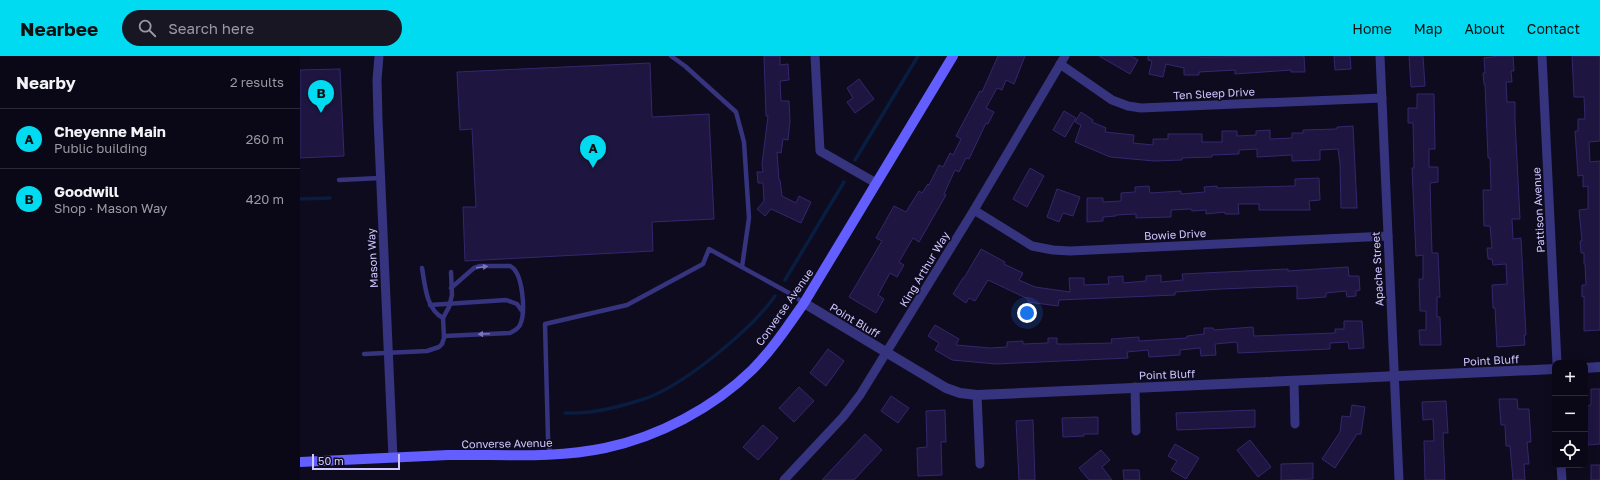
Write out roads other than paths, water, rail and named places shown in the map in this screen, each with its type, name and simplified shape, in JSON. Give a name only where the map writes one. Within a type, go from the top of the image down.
[{"type":"main road","name":"Converse Avenue","points":[[300,462],[448,455],[502,456],[550,454],[604,448],[632,441],[667,427],[700,410],[726,392],[752,369],[778,341],[804,303],[953,56]]},
{"type":"street","name":"Mason Way","points":[[379,56],[377,80],[380,178],[393,458]]},
{"type":"street","points":[[815,56],[820,151],[876,183]]},
{"type":"street","name":"Apache Street","points":[[1380,56],[1399,480]]},
{"type":"street","name":"Pattison Avenue","points":[[1542,56],[1557,360]]},
{"type":"street","name":"Ten Sleep Drive","points":[[1063,60],[1112,100],[1128,106],[1141,108],[1382,98]]},
{"type":"street","name":"King Arthur Way","points":[[784,480],[843,417],[860,395],[974,210],[1063,60]]},
{"type":"street","name":"Bowie Drive","points":[[974,210],[1032,246],[1053,250],[1388,236]]},
{"type":"street","name":"Point Bluff","points":[[804,303],[946,388],[960,393],[977,395],[1552,369]]},
{"type":"street","points":[[1588,368],[1600,367]]},
{"type":"street","points":[[1294,381],[1296,424]]},
{"type":"street","points":[[1134,387],[1136,431]]},
{"type":"street","points":[[977,395],[980,464]]},
{"type":"street","points":[[1561,468],[1562,480]]},
{"type":"lane","points":[[671,56],[685,66],[736,112],[744,142],[749,218],[742,267]]},
{"type":"lane","points":[[339,180],[380,178]]},
{"type":"lane","points":[[550,454],[548,438],[545,324],[627,305],[703,264],[709,249],[790,293],[804,303]]},
{"type":"lane","points":[[444,336],[510,333],[516,330],[520,324],[522,311],[520,279],[518,273],[510,266],[480,266],[474,268],[452,288]]},
{"type":"lane","points":[[422,268],[425,288],[430,305],[435,312],[443,318]]},
{"type":"lane","points":[[364,354],[432,350],[442,344],[444,336],[443,318],[452,295],[451,272]]},
{"type":"lane","points":[[430,305],[506,300],[517,304],[522,311]]},
{"type":"waterway","points":[[855,160],[918,56]]},
{"type":"waterway","points":[[785,280],[844,182]]},
{"type":"waterway","points":[[300,199],[330,198]]},
{"type":"waterway","points":[[565,413],[581,413],[602,410],[641,400],[675,383],[695,371],[733,341],[750,325],[775,296]]},
{"type":"place","name":"Goodwill","points":[[321,113]]},
{"type":"place","name":"Cheyenne Main","points":[[593,168]]}]
